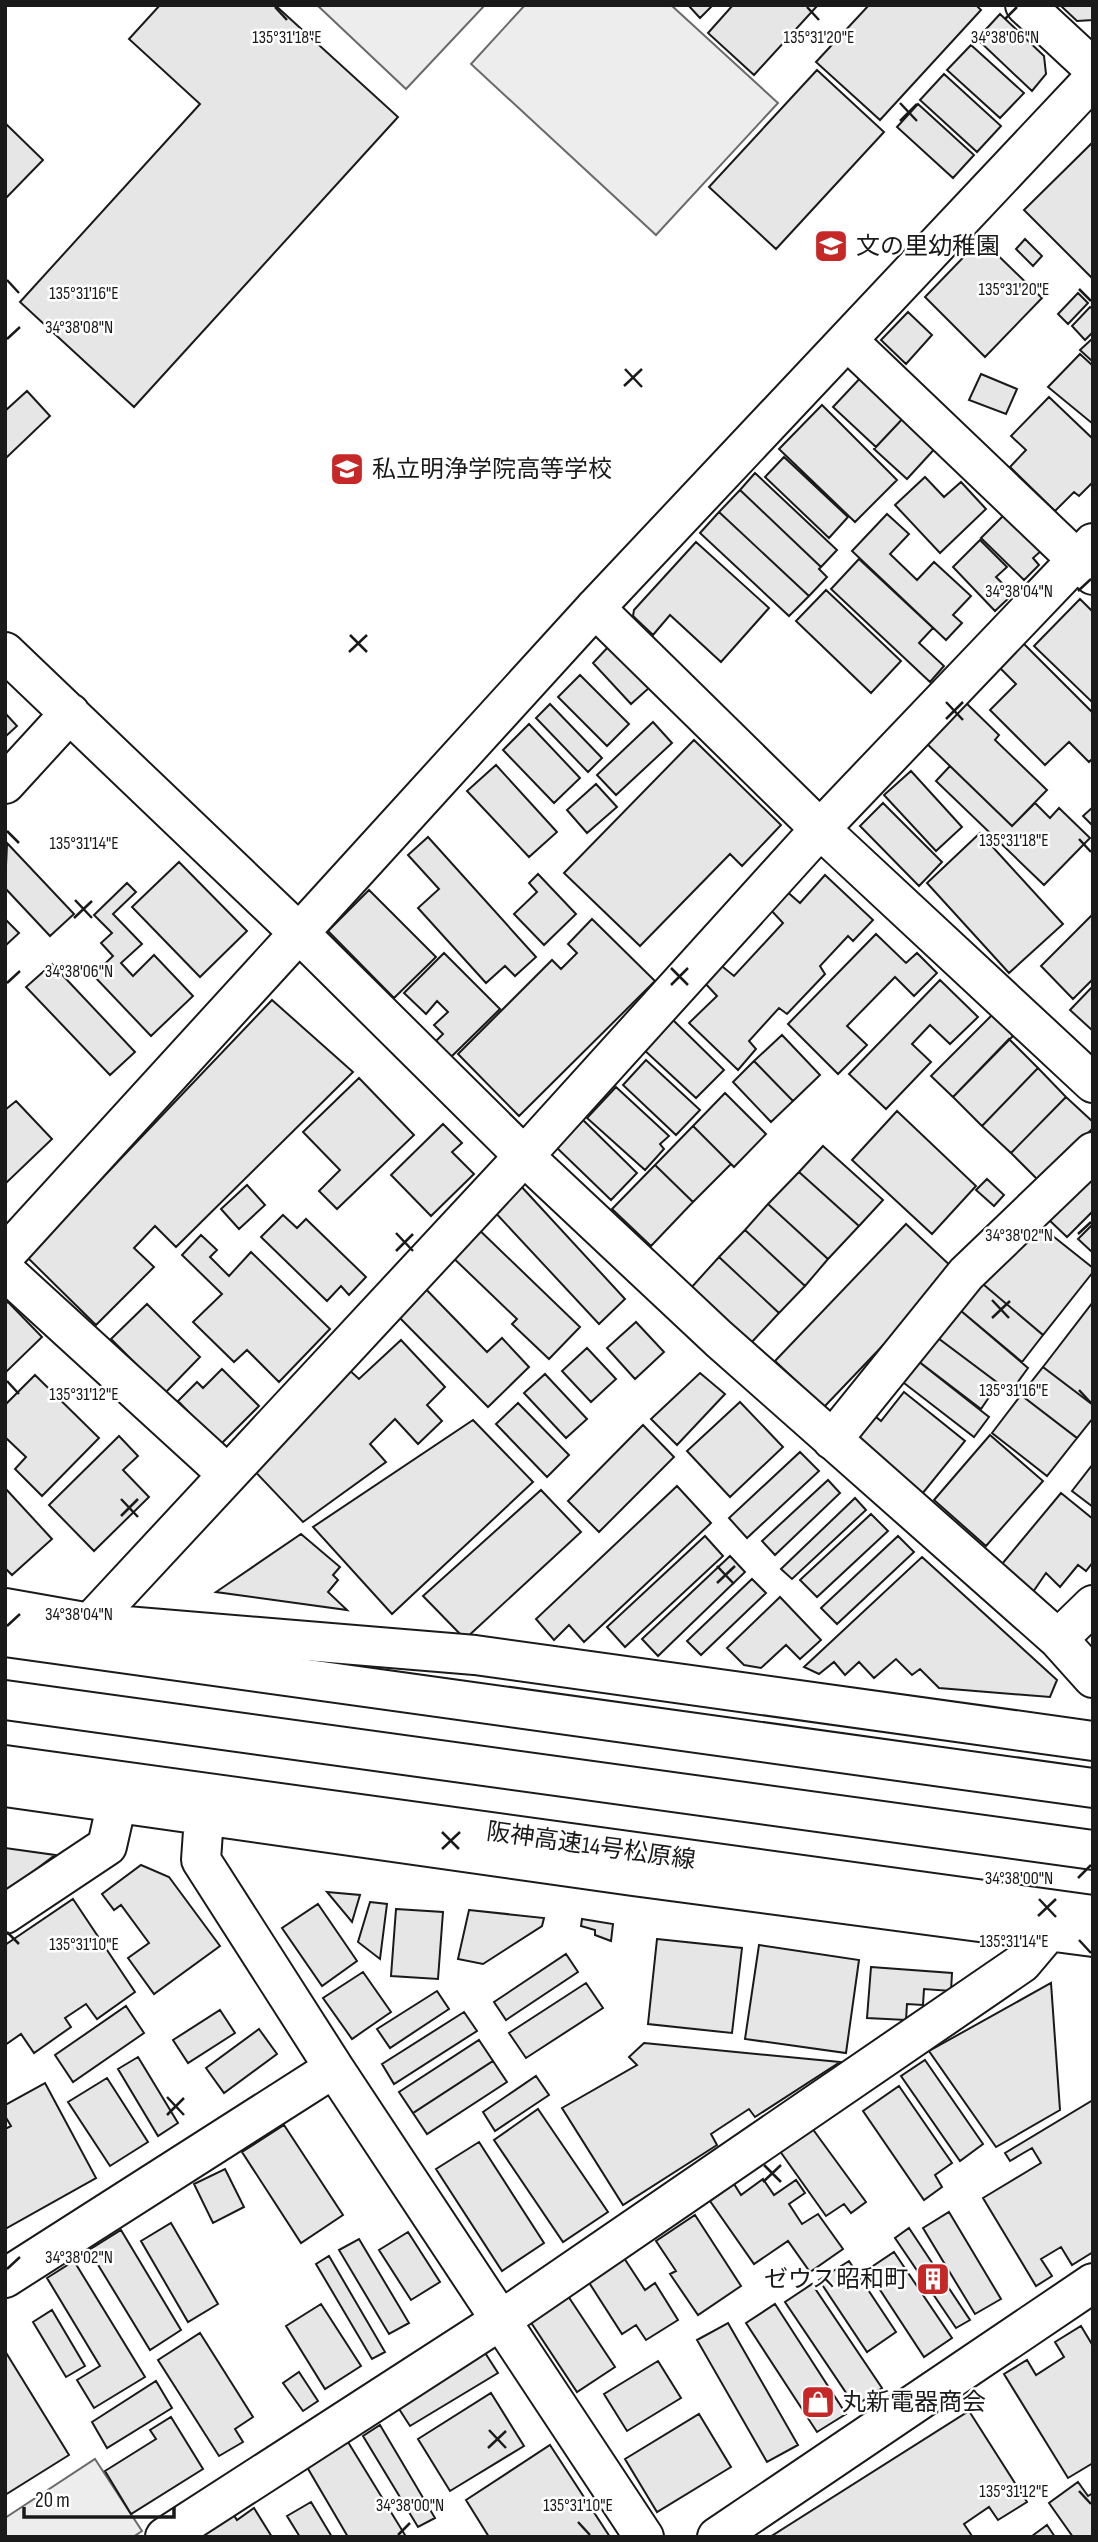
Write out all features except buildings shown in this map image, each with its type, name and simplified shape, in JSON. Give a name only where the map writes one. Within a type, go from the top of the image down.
[{"type":"main road","points":[[1025,5],[1093,68]]},
{"type":"main road","points":[[227,1474],[7,1259],[595,608],[1093,79]]},
{"type":"main road","points":[[90,1623],[524,1156],[820,829],[1088,559],[848,341]]},
{"type":"main road","points":[[595,608],[820,829],[1093,1083]]},
{"type":"main road","points":[[5,652],[299,933],[524,1156],[719,1339],[1058,1639],[1093,1678]]},
{"type":"main road","points":[[5,784],[70,713]]},
{"type":"main road","points":[[832,1440],[966,1274],[1093,1152]]},
{"type":"main road","points":[[1058,1639],[1093,1605]]},
{"type":"main road","points":[[5,1608],[90,1623],[475,1655],[1093,1741]]},
{"type":"main road","points":[[5,1637],[1093,1788]]},
{"type":"main road","points":[[5,1700],[1093,1850]]},
{"type":"main road","name":"阪神高速14号松原線","points":[[5,1765],[1093,1915]]},
{"type":"main road","points":[[5,1787],[204,1817],[1093,1937]]},
{"type":"main road","points":[[5,1914],[107,1846],[117,1802]]},
{"type":"main road","points":[[204,1817],[201,1860],[334,2068],[644,2537]]},
{"type":"main road","points":[[165,2537],[501,2320],[1022,1963],[1049,1931]]},
{"type":"main road","points":[[5,2278],[334,2068]]},
{"type":"main road","points":[[717,2537],[1093,2283]]},
{"type":"shaded area","points":[[317,5],[485,5],[406,89]]},
{"type":"shaded area","points":[[525,5],[671,5],[778,103],[656,235],[471,64]]},
{"type":"shaded area","points":[[95,2459],[142,2531],[133,2537],[5,2537],[5,2518]]},
{"type":"place","name":"文の里幼稚園","points":[[831,246]]},
{"type":"place","name":"私立明浄学院高等学校","points":[[347,469]]},
{"type":"place","name":"ゼウス昭和町","points":[[933,2279]]},
{"type":"place","name":"丸新電器商会","points":[[818,2402]]}]
